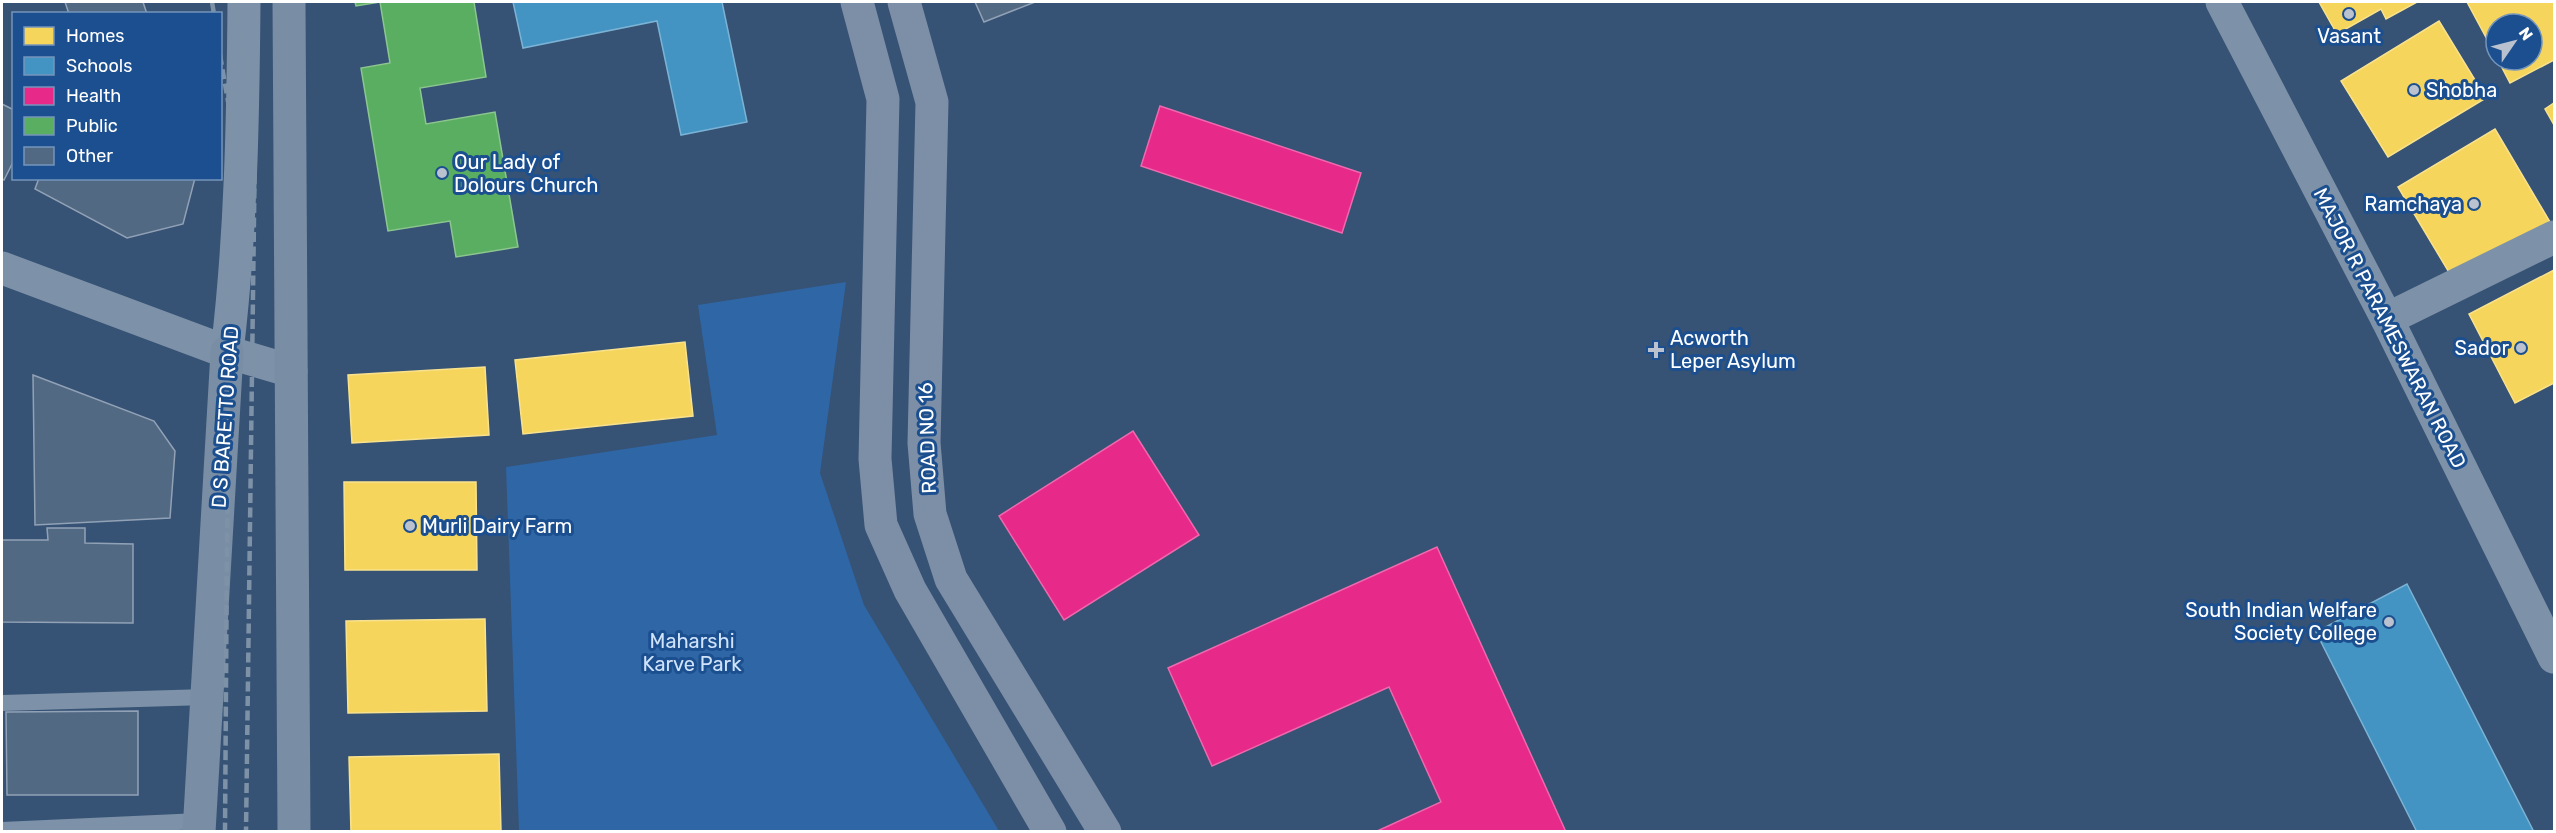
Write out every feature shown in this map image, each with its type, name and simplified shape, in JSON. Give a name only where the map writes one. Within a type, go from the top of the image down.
[{"type":"main road","points":[[289,2],[294,831]]},
{"type":"main road","points":[[857,2],[883,99],[875,459],[881,525],[910,590],[969,696],[1050,831]]},
{"type":"main road","name":"ROAD NO 16","points":[[904,2],[932,102],[924,443],[930,514],[951,579],[1105,831]]},
{"type":"main road","name":"D S BARETTO ROAD","points":[[200,826],[227,352]]},
{"type":"main road","points":[[969,696],[1006,669]]},
{"type":"street","name":"D S BARETTO ROAD","points":[[227,352],[236,277],[243,141],[244,2]]},
{"type":"street","name":"MAJOR R PARAMESWARAN ROAD","points":[[2222,2],[2387,319],[2554,657]]},
{"type":"street","points":[[2387,319],[2554,237]]},
{"type":"street","points":[[2,268],[227,352],[291,371]]},
{"type":"lane","points":[[2,703],[207,697]]},
{"type":"lane","points":[[2,830],[200,826]]},
{"type":"green space","name":"Maharshi Karve Park","points":[[846,282],[820,473],[864,605],[999,831],[519,831],[506,467],[717,435],[698,305]]},
{"type":"building: Homes","name":"Vasant","points":[[2319,2],[2417,2],[2386,19],[2381,9],[2337,34]]},
{"type":"building: Homes","points":[[2467,2],[2554,2],[2554,60],[2544,65],[2544,12],[2484,12],[2484,34]]},
{"type":"building: Homes","name":"Shobha","points":[[2439,21],[2486,98],[2388,157],[2341,81]]},
{"type":"building: Homes","points":[[2504,72],[2531,72],[2510,83]]},
{"type":"building: Homes","points":[[2554,103],[2554,125],[2545,109]]},
{"type":"building: Homes","name":"Ramchaya","points":[[2495,129],[2550,222],[2453,279],[2398,187]]},
{"type":"building: Homes","name":"Sador","points":[[2554,270],[2554,383],[2515,403],[2469,314]]},
{"type":"building: Homes","points":[[685,342],[693,416],[523,434],[515,360]]},
{"type":"building: Homes","points":[[485,367],[489,435],[352,443],[348,375]]},
{"type":"building: Homes","name":"Murli Dairy Farm","points":[[344,482],[476,482],[477,570],[345,570]]},
{"type":"building: Homes","points":[[485,619],[487,711],[348,713],[346,621]]},
{"type":"building: Homes","points":[[499,754],[501,832],[351,832],[349,757]]},
{"type":"building: Schools","points":[[513,2],[722,2],[747,122],[681,135],[657,21],[523,48]]},
{"type":"building: Schools","points":[[2407,584],[2534,832],[2417,832],[2316,632]]},
{"type":"building: Health","points":[[1160,106],[1361,173],[1342,233],[1141,166]]},
{"type":"building: Health","points":[[1133,431],[1199,535],[1064,620],[999,516]]},
{"type":"building: Health","points":[[1437,547],[1566,832],[1375,832],[1441,802],[1389,687],[1212,766],[1168,668]]},
{"type":"building: Public","points":[[355,2],[380,2],[356,6]]},
{"type":"building: Public","name":"Our Lady of Dolours Church","points":[[380,2],[474,2],[486,77],[420,88],[426,124],[495,112],[518,247],[456,257],[450,221],[388,231],[361,68],[390,63]]},
{"type":"building: Other","points":[[65,2],[143,2],[146,12],[68,12]]},
{"type":"building: Other","points":[[975,2],[1035,2],[984,22]]},
{"type":"building: Other","points":[[2,104],[12,109],[12,164],[4,180],[2,179]]},
{"type":"building: Other","points":[[38,180],[194,180],[183,224],[127,238],[35,189]]},
{"type":"building: Other","points":[[33,375],[154,421],[175,451],[170,518],[35,525]]},
{"type":"building: Other","points":[[47,528],[85,528],[85,543],[133,544],[133,623],[2,622],[2,540],[48,540]]},
{"type":"building: Other","points":[[138,711],[138,795],[7,795],[6,712]]},
{"type":"railway","points":[[212,2],[214,12]]},
{"type":"railway","points":[[234,2],[249,69],[255,142],[246,832]]},
{"type":"railway","points":[[222,67],[230,113],[225,832]]},
{"type":"place","name":"Vasant","points":[[2349,14]]},
{"type":"place","name":"Shobha","points":[[2414,90]]},
{"type":"place","name":"Our Lady of Dolours Church","points":[[442,173]]},
{"type":"place","name":"Ramchaya","points":[[2474,204]]},
{"type":"place","name":"Sador","points":[[2521,348]]},
{"type":"place","name":"Acworth Leper Asylum","points":[[1656,350]]},
{"type":"place","name":"Murli Dairy Farm","points":[[410,526]]},
{"type":"place","name":"South Indian Welfare Society College","points":[[2389,622]]}]
